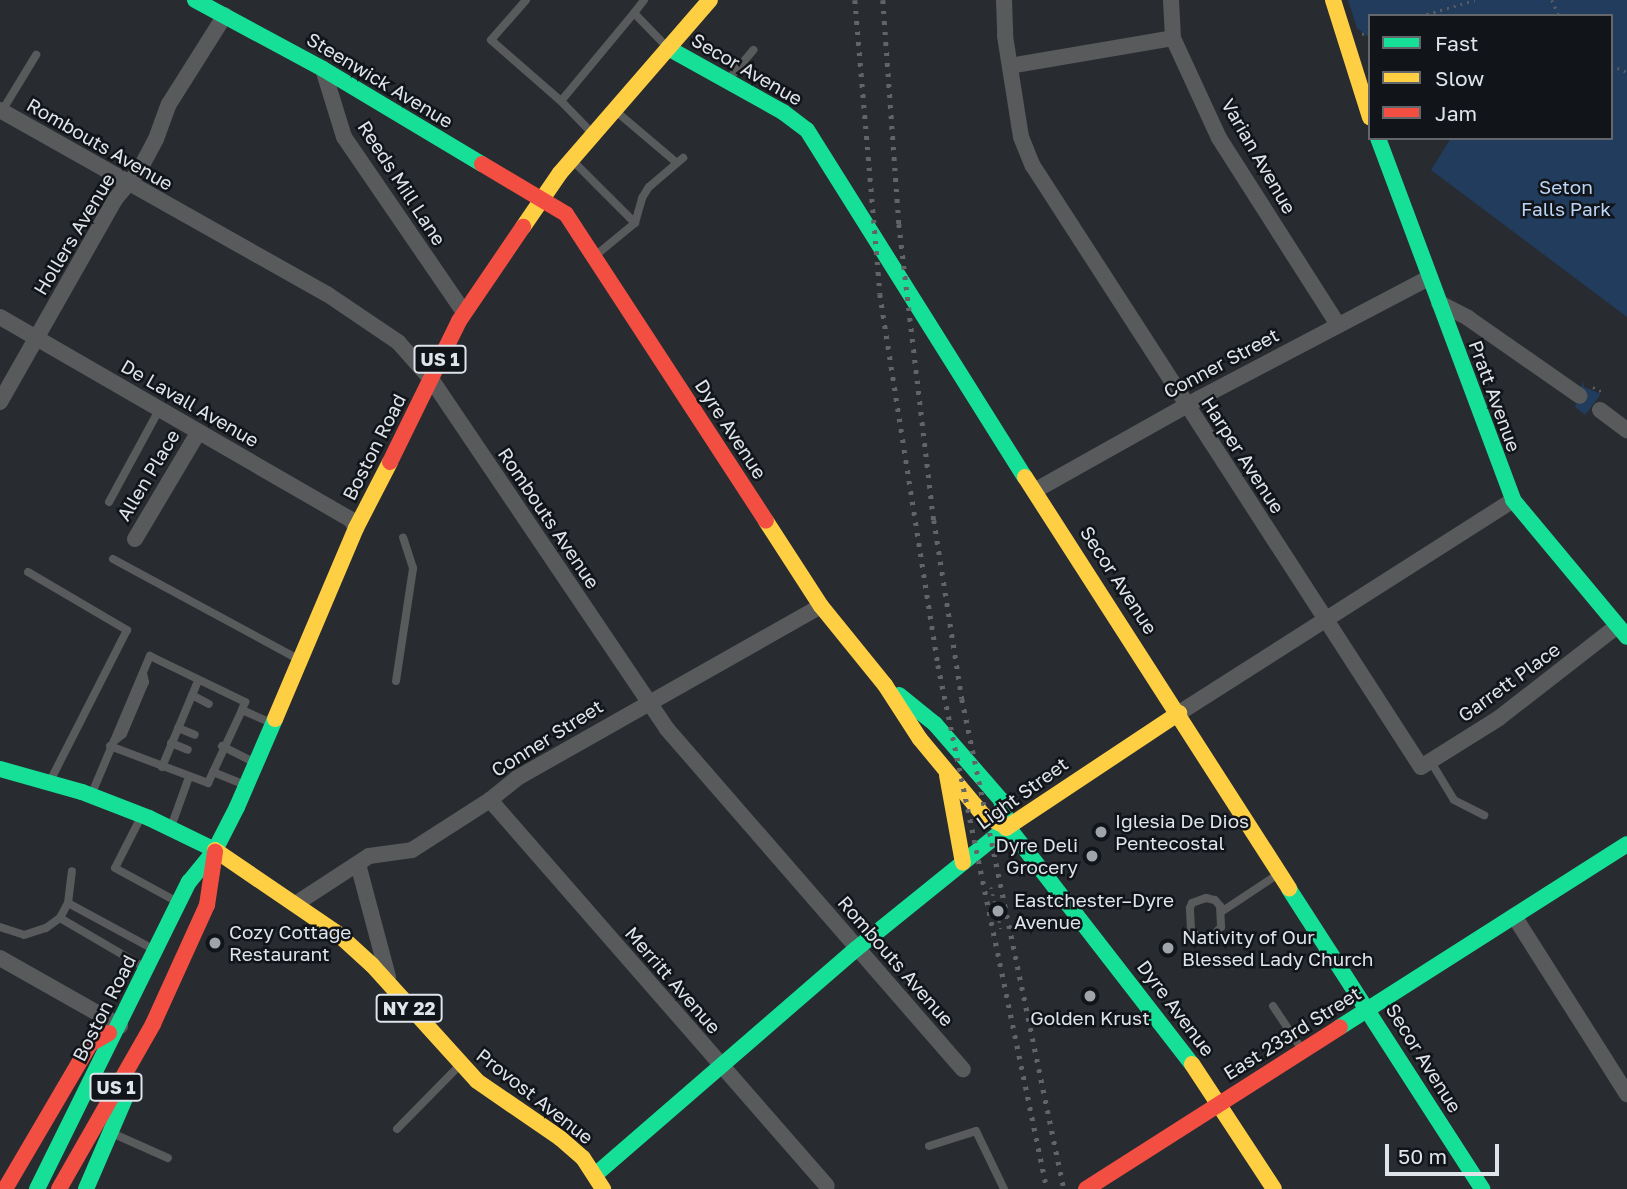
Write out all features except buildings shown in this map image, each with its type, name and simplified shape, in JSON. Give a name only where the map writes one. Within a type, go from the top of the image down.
[{"type":"street","name":"Steenwick Avenue","points":[[195,0],[323,69],[541,200]]},
{"type":"street","name":"Boston Road","points":[[37,1189],[189,882],[215,850],[247,785],[356,528],[464,312],[541,200],[572,160],[710,0]]},
{"type":"street","name":"Harper Avenue","points":[[1004,0],[1010,66],[1026,153],[1325,621],[1426,764]]},
{"type":"street","points":[[1010,66],[1173,38],[1171,0]]},
{"type":"street","points":[[1333,0],[1368,111]]},
{"type":"street","name":"Hollers Avenue","points":[[0,402],[36,337],[156,139],[169,104],[225,15]]},
{"type":"street","name":"Varian Avenue","points":[[1173,38],[1219,138],[1338,324]]},
{"type":"street","name":"Secor Avenue","points":[[668,48],[807,130],[924,320],[1036,490],[1482,1189]]},
{"type":"street","name":"Reeds Mill Lane","points":[[323,69],[344,137],[464,312]]},
{"type":"street","name":"Rombouts Avenue","points":[[1,111],[327,294],[398,342],[431,379],[647,702],[856,949],[963,1069]]},
{"type":"street","name":"Pratt Avenue","points":[[1379,140],[1502,477],[1513,500],[1622,632]]},
{"type":"street","name":"Dyre Avenue","points":[[541,200],[565,214],[821,606],[885,685],[920,739],[984,816],[1008,827]]},
{"type":"street","name":"Conner Street","points":[[1036,490],[1338,324],[1429,278]]},
{"type":"street","points":[[1439,303],[1468,318],[1580,396]]},
{"type":"street","name":"De Lavall Avenue","points":[[0,317],[351,520],[356,528]]},
{"type":"street","points":[[1600,410],[1627,430]]},
{"type":"street","name":"Allen Place","points":[[135,539],[198,433]]},
{"type":"street","name":"Light Street","points":[[599,1182],[721,1067],[856,949],[1008,827],[1179,713],[1513,500]]},
{"type":"street","name":"Conner Street","points":[[297,903],[369,856],[412,850],[490,800],[517,778],[647,702],[821,606]]},
{"type":"street","name":"Garrett Place","points":[[1426,764],[1622,632]]},
{"type":"street","name":"Dyre Avenue","points":[[885,685],[935,724],[1001,800],[1008,827],[1080,916],[1220,1104],[1274,1189]]},
{"type":"street","points":[[945,769],[963,863]]},
{"type":"street","points":[[1,773],[50,781],[142,816],[215,850]]},
{"type":"street","name":"Merritt Avenue","points":[[490,800],[827,1186]]},
{"type":"street","name":"East 233rd Street","points":[[1086,1189],[1627,844]]},
{"type":"street","name":"Boston Road","points":[[60,1189],[153,1024],[207,905],[215,850]]},
{"type":"street","name":"Provost Avenue","points":[[215,850],[297,903],[338,934],[391,986],[460,1065],[477,1081],[560,1138],[599,1182]]},
{"type":"street","points":[[358,863],[391,986]]},
{"type":"street","points":[[1514,916],[1627,1094]]},
{"type":"street","points":[[0,958],[120,1026],[90,1044],[7,1168],[5,1189]]},
{"type":"street","points":[[86,1189],[153,1024]]},
{"type":"lane","points":[[526,0],[491,40],[561,102],[593,135]]},
{"type":"lane","points":[[561,102],[644,0]]},
{"type":"lane","points":[[634,13],[668,48]]},
{"type":"lane","points":[[727,81],[753,50]]},
{"type":"lane","points":[[1,111],[36,55]]},
{"type":"lane","points":[[593,257],[635,223],[642,198],[649,187],[680,160],[615,110]]},
{"type":"lane","points":[[572,160],[635,223]]},
{"type":"lane","points":[[109,502],[159,410]]},
{"type":"lane","points":[[396,681],[413,568],[403,538]]},
{"type":"lane","points":[[113,559],[300,661]]},
{"type":"lane","points":[[28,572],[127,630],[50,781]]},
{"type":"lane","points":[[91,796],[111,744],[150,656],[245,702],[208,783],[162,767],[111,744]]},
{"type":"lane","points":[[162,767],[198,681]]},
{"type":"lane","points":[[192,695],[209,704]]},
{"type":"lane","points":[[239,714],[273,724]]},
{"type":"lane","points":[[178,728],[195,735]]},
{"type":"lane","points":[[171,743],[188,750]]},
{"type":"lane","points":[[223,747],[257,763]]},
{"type":"lane","points":[[1426,764],[1454,800],[1484,815]]},
{"type":"lane","points":[[215,766],[247,785]]},
{"type":"lane","points":[[171,829],[189,777]]},
{"type":"lane","points":[[142,816],[115,868],[180,903]]},
{"type":"lane","points":[[0,927],[24,936],[46,928],[60,918],[68,903],[72,871]]},
{"type":"lane","points":[[1221,912],[1281,873]]},
{"type":"lane","points":[[1206,898],[1215,900],[1221,912],[1221,927],[1216,935],[1201,941],[1195,936],[1191,929],[1192,903],[1206,898]]},
{"type":"lane","points":[[68,903],[157,951]]},
{"type":"lane","points":[[60,918],[148,969]]},
{"type":"lane","points":[[1273,1006],[1303,1051]]},
{"type":"lane","points":[[397,1129],[460,1065]]},
{"type":"lane","points":[[929,1146],[976,1131],[1004,1189]]},
{"type":"lane","points":[[111,1133],[168,1158]]},
{"type":"path","points":[[1427,14],[1475,0]]},
{"type":"path","points":[[991,887],[995,902]]},
{"type":"path","points":[[998,914],[1001,929]]},
{"type":"green space","name":"Seton Falls Park","points":[[1348,0],[1627,0],[1627,317],[1431,170],[1450,140],[1613,140],[1613,14],[1368,14],[1368,36],[1357,28]]},
{"type":"green space","points":[[1583,381],[1584,387],[1601,394],[1585,415],[1575,407]]},
{"type":"railway","points":[[855,0],[880,294],[938,665],[1047,1189]]},
{"type":"railway","points":[[883,0],[899,224],[934,520],[962,699],[1064,1189]]},
{"type":"traffic: fast","points":[[195,0],[323,69],[482,164]]},
{"type":"traffic: fast","points":[[668,48],[783,112],[807,130],[1025,477]]},
{"type":"traffic: fast","points":[[1379,140],[1513,500],[1627,637]]},
{"type":"traffic: fast","points":[[899,695],[935,724],[1001,800],[1008,827],[1192,1064]]},
{"type":"traffic: fast","points":[[37,1189],[189,882],[215,850],[237,807],[275,719]]},
{"type":"traffic: fast","points":[[0,769],[82,792],[149,818],[215,850]]},
{"type":"traffic: fast","points":[[595,1175],[856,949],[1006,828]]},
{"type":"traffic: fast","points":[[1340,1027],[1627,844]]},
{"type":"traffic: fast","points":[[1289,889],[1482,1189]]},
{"type":"traffic: fast","points":[[86,1189],[127,1094]]},
{"type":"traffic: slow","points":[[523,227],[560,173],[710,0]]},
{"type":"traffic: slow","points":[[1333,0],[1368,111]]},
{"type":"traffic: slow","points":[[275,719],[356,528],[390,462]]},
{"type":"traffic: slow","points":[[1025,477],[1289,889]]},
{"type":"traffic: slow","points":[[766,521],[821,606],[885,685],[920,739],[984,816],[1008,827]]},
{"type":"traffic: slow","points":[[1006,828],[1179,713]]},
{"type":"traffic: slow","points":[[947,775],[963,863]]},
{"type":"traffic: slow","points":[[215,850],[338,934],[372,965],[477,1081],[560,1138],[583,1158],[603,1189]]},
{"type":"traffic: slow","points":[[1192,1064],[1274,1189]]},
{"type":"traffic: jam","points":[[482,164],[566,214],[766,521]]},
{"type":"traffic: jam","points":[[390,462],[459,321],[523,227]]},
{"type":"traffic: jam","points":[[59,1189],[153,1024],[207,905],[215,852]]},
{"type":"traffic: jam","points":[[1086,1189],[1340,1027]]},
{"type":"traffic: jam","points":[[5,1189],[90,1044],[109,1033]]},
{"type":"place","name":"Iglesia De Dios Pentecostal","points":[[1101,832]]},
{"type":"place","name":"Dyre Deli Grocery","points":[[1092,856]]},
{"type":"place","name":"Eastchester–Dyre Avenue","points":[[998,911]]},
{"type":"place","name":"Cozy Cottage Restaurant","points":[[215,943]]},
{"type":"place","name":"Nativity of Our Blessed Lady Church","points":[[1168,948]]},
{"type":"place","name":"Golden Krust","points":[[1090,996]]}]
